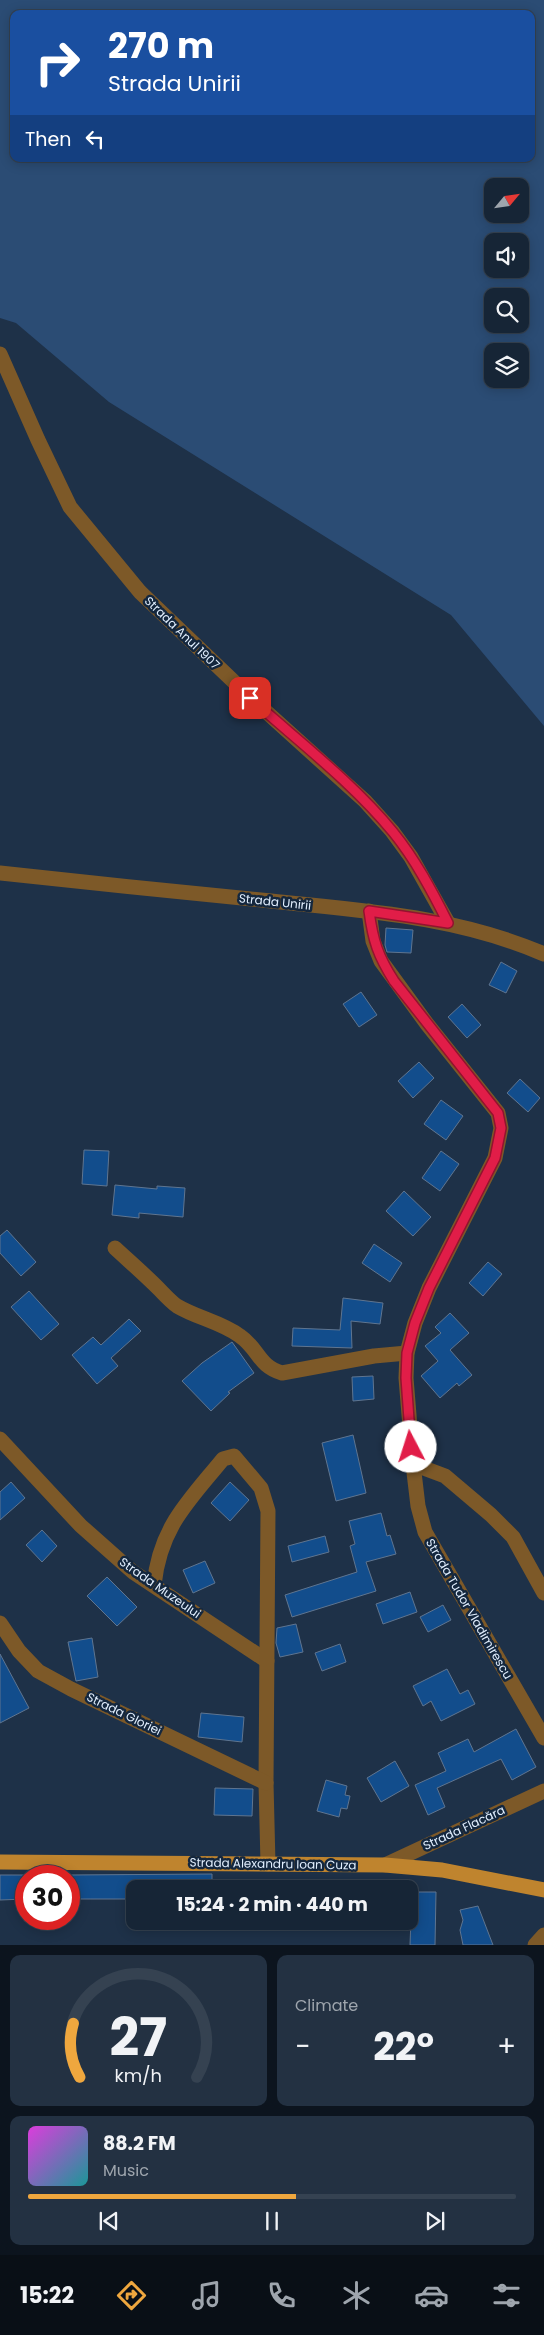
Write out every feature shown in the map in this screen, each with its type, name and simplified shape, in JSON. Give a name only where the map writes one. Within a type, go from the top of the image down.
[{"type":"main road","name":"Strada Alexandru Ioan Cuza","points":[[0,1862],[385,1865],[442,1870],[544,1890]]},
{"type":"street","name":"Strada Anul 1907","points":[[0,354],[70,507],[140,592],[250,698],[365,801],[411,857],[448,923]]},
{"type":"street","name":"Strada Unirii","points":[[0,874],[369,911],[448,923],[481,931],[544,954]]},
{"type":"street","name":"Strada Tudor Vladimirescu","points":[[369,911],[373,941],[381,962],[427,1024],[488,1098],[498,1113],[501,1128],[495,1158],[429,1288],[415,1323],[407,1353],[406,1378],[418,1506],[425,1532],[544,1738]]},
{"type":"street","points":[[115,1248],[175,1305],[242,1336],[256,1350],[262,1363],[271,1370],[282,1373],[374,1356],[407,1353]]},
{"type":"street","name":"Strada Muzeului","points":[[0,1439],[81,1526],[133,1572],[267,1661]]},
{"type":"street","points":[[154,1585],[156,1562],[162,1542],[174,1518],[222,1459],[234,1456],[261,1488],[268,1512],[266,1782],[268,1864]]},
{"type":"street","points":[[413,1464],[445,1476],[491,1515],[513,1537],[544,1593]]},
{"type":"street","name":"Strada Gloriei","points":[[0,1623],[20,1651],[38,1671],[71,1689],[266,1782]]},
{"type":"street","name":"Strada Flacăra","points":[[385,1865],[544,1791]]},
{"type":"street","points":[[535,1945],[544,1935]]},
{"type":"shaded area","points":[[0,0],[544,0],[544,726],[451,615],[109,402],[16,323],[0,318]]},
{"type":"building","points":[[386,928],[413,930],[411,953],[387,952],[385,945]]},
{"type":"building","points":[[501,962],[517,971],[506,993],[489,985]]},
{"type":"building","points":[[361,992],[377,1015],[359,1027],[343,1004]]},
{"type":"building","points":[[462,1004],[481,1025],[467,1038],[448,1017]]},
{"type":"building","points":[[419,1062],[434,1078],[413,1098],[398,1081]]},
{"type":"building","points":[[520,1079],[540,1098],[528,1112],[507,1093]]},
{"type":"building","points":[[441,1100],[463,1116],[446,1140],[424,1124]]},
{"type":"building","points":[[84,1150],[109,1151],[107,1186],[82,1184]]},
{"type":"building","points":[[441,1151],[459,1164],[440,1191],[422,1178]]},
{"type":"building","points":[[115,1185],[157,1189],[157,1186],[185,1188],[183,1217],[139,1213],[139,1218],[112,1215]]},
{"type":"building","points":[[404,1191],[431,1217],[413,1236],[386,1211]]},
{"type":"building","points":[[7,1230],[36,1262],[21,1276],[0,1253],[0,1236]]},
{"type":"building","points":[[374,1244],[402,1263],[390,1282],[362,1263]]},
{"type":"building","points":[[488,1262],[502,1274],[483,1296],[469,1283]]},
{"type":"building","points":[[29,1291],[59,1324],[41,1340],[11,1307]]},
{"type":"building","points":[[343,1298],[383,1303],[380,1324],[351,1321],[352,1348],[292,1346],[293,1328],[340,1330]]},
{"type":"building","points":[[450,1313],[469,1333],[450,1350],[472,1375],[459,1386],[457,1383],[440,1398],[421,1376],[438,1361],[425,1346],[441,1333],[435,1327]]},
{"type":"building","points":[[129,1319],[141,1331],[111,1358],[118,1366],[97,1384],[72,1355],[93,1337],[101,1345]]},
{"type":"building","points":[[232,1342],[254,1373],[228,1392],[230,1393],[211,1411],[182,1381],[202,1363]]},
{"type":"building","points":[[373,1376],[374,1399],[353,1401],[352,1377]]},
{"type":"building","points":[[353,1435],[366,1493],[336,1501],[322,1443]]},
{"type":"building","points":[[11,1482],[25,1498],[0,1520],[0,1492]]},
{"type":"building","points":[[230,1482],[249,1500],[230,1521],[211,1503]]},
{"type":"building","points":[[381,1513],[387,1536],[390,1535],[396,1554],[366,1562],[376,1591],[292,1617],[285,1595],[357,1572],[350,1546],[355,1544],[349,1521]]},
{"type":"building","points":[[42,1530],[57,1546],[42,1562],[26,1545]]},
{"type":"building","points":[[325,1536],[329,1552],[292,1562],[288,1546]]},
{"type":"building","points":[[205,1561],[215,1583],[193,1593],[183,1570]]},
{"type":"building","points":[[107,1577],[137,1607],[117,1626],[87,1596]]},
{"type":"building","points":[[410,1592],[417,1612],[383,1624],[376,1604]]},
{"type":"building","points":[[443,1605],[451,1620],[428,1632],[420,1617]]},
{"type":"building","points":[[296,1624],[303,1652],[280,1657],[276,1643],[277,1628]]},
{"type":"building","points":[[92,1638],[98,1677],[76,1681],[68,1642]]},
{"type":"building","points":[[340,1644],[346,1662],[322,1671],[315,1653]]},
{"type":"building","points":[[0,1654],[29,1708],[0,1723]]},
{"type":"building","points":[[447,1669],[460,1694],[468,1690],[475,1704],[441,1721],[431,1701],[423,1706],[413,1686]]},
{"type":"building","points":[[201,1713],[244,1717],[242,1742],[198,1737]]},
{"type":"building","points":[[516,1729],[536,1767],[512,1780],[501,1759],[437,1788],[445,1807],[428,1815],[415,1785],[446,1771],[438,1753],[468,1739],[474,1752]]},
{"type":"building","points":[[395,1761],[409,1786],[381,1802],[367,1778]]},
{"type":"building","points":[[326,1780],[347,1786],[345,1795],[350,1796],[347,1809],[341,1808],[339,1817],[317,1811]]},
{"type":"building","points":[[215,1788],[253,1789],[252,1816],[214,1815]]},
{"type":"building","points":[[212,1874],[212,1880],[126,1880],[126,1899],[80,1899],[80,1875]]},
{"type":"building","points":[[0,1875],[15,1875],[15,1899],[0,1900]]},
{"type":"building","points":[[418,1892],[436,1892],[435,1945],[410,1945],[411,1930],[418,1930]]},
{"type":"building","points":[[478,1906],[493,1945],[463,1945],[460,1930],[463,1920],[460,1910]]},
{"type":"route","points":[[250,698],[365,801],[392,831],[411,857],[436,898],[448,923],[369,911],[373,941],[381,962],[394,981],[498,1113],[501,1128],[500,1143],[495,1158],[429,1288],[415,1323],[407,1353],[406,1378],[411,1447]]}]
